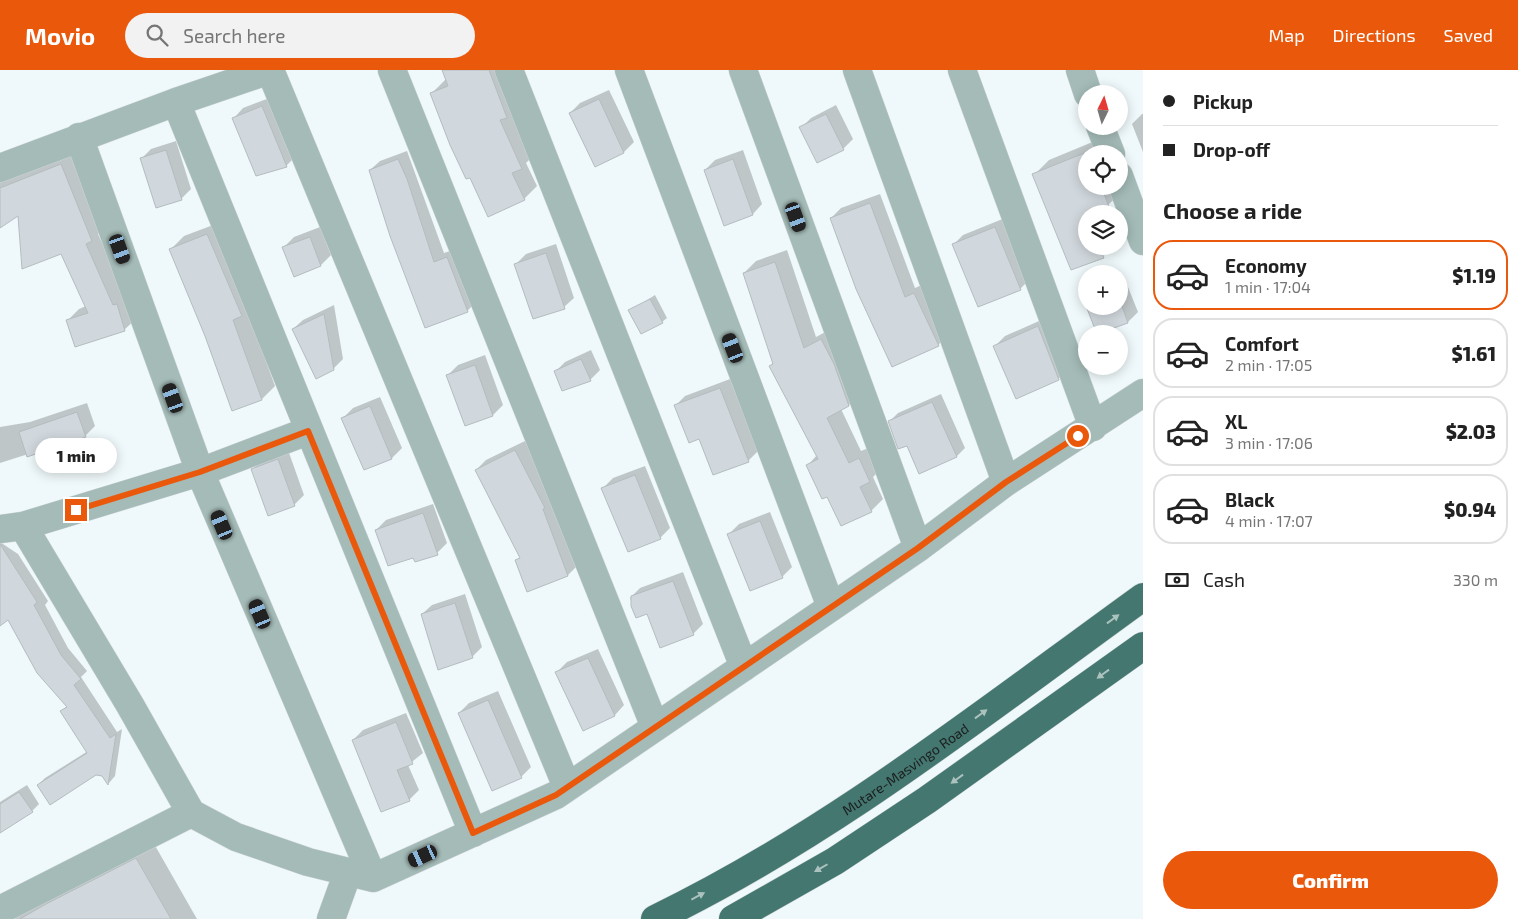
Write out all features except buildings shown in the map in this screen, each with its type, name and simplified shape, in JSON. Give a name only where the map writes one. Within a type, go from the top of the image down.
[{"type":"highway","name":"Mutare-Masvingo Road","points":[[658,918],[747,869],[833,817],[912,764],[1143,597]]},
{"type":"highway","points":[[733,919],[835,861],[927,800],[1143,646]]},
{"type":"street","points":[[0,168],[176,102],[270,70],[567,787]]},
{"type":"street","points":[[392,70],[655,727]]},
{"type":"street","points":[[509,70],[744,667]]},
{"type":"street","points":[[629,70],[831,607]]},
{"type":"street","points":[[743,70],[918,548]]},
{"type":"street","points":[[857,70],[1006,482]]},
{"type":"street","points":[[962,70],[1093,427]]},
{"type":"street","points":[[1080,70],[1085,85]]},
{"type":"street","points":[[176,102],[308,431],[473,833]]},
{"type":"street","points":[[80,137],[200,472],[360,875]]},
{"type":"street","points":[[1126,195],[1143,242]]},
{"type":"street","points":[[308,431],[200,472],[12,528],[130,705],[191,813],[236,837],[308,862],[360,875],[473,833],[556,795],[918,548],[1006,482],[1143,393]]},
{"type":"street","points":[[0,910],[191,813]]},
{"type":"street","points":[[331,919],[360,875]]},
{"type":"route","points":[[76,510],[200,472],[308,431],[473,833],[556,795],[918,548],[1006,482],[1078,436]]}]
